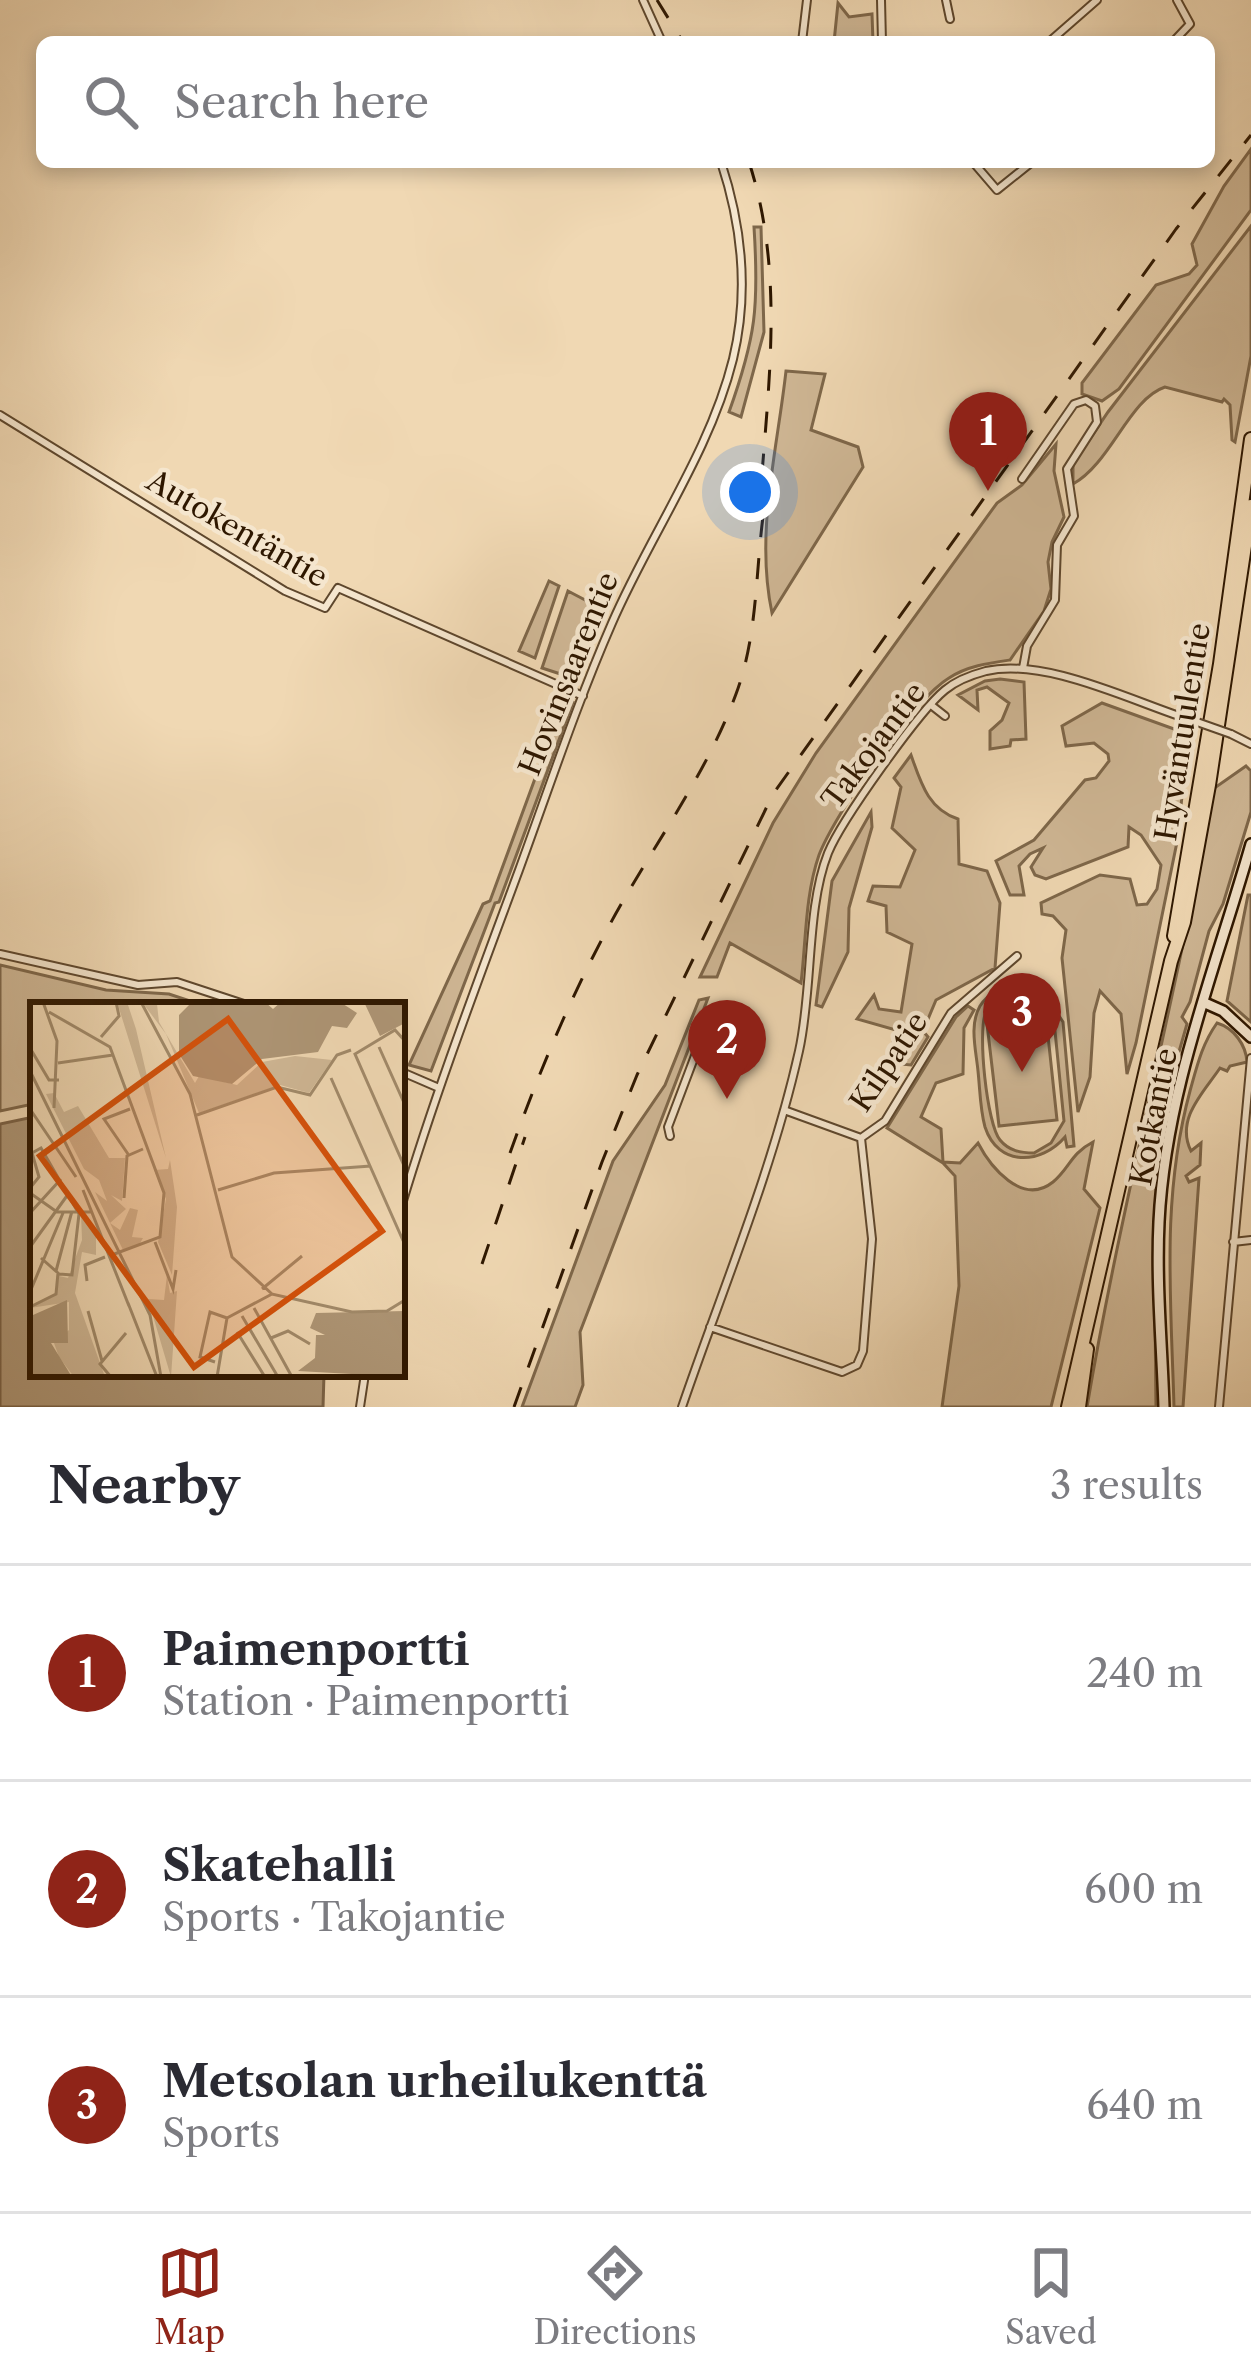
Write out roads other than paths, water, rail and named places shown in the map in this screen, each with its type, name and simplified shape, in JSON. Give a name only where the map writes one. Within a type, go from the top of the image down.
[{"type":"highway","name":"Hyväntuulentie","points":[[1171,961],[1251,439]]},
{"type":"highway","name":"Hyväntuulentie","points":[[1068,1407],[1192,880],[1251,506]]},
{"type":"highway","points":[[1233,637],[1251,560]]},
{"type":"highway","name":"Hyväntuulentie","points":[[1079,1407],[1089,1324]]},
{"type":"street","points":[[643,0],[659,36]]},
{"type":"street","points":[[803,36],[808,0]]},
{"type":"street","points":[[881,0],[882,36]]},
{"type":"street","points":[[946,0],[950,19]]},
{"type":"street","points":[[1056,36],[1097,0]]},
{"type":"street","points":[[1178,0],[1190,24],[1179,36]]},
{"type":"street","name":"Hovinsaarentie","points":[[405,1195],[439,1088],[583,696],[621,603],[705,436],[733,357],[740,317],[741,258],[735,209],[723,168]]},
{"type":"street","points":[[978,168],[997,190],[1024,168]]},
{"type":"street","points":[[1022,479],[1074,404],[1086,400],[1096,406],[1097,422],[1067,469],[1075,512],[1055,553],[1055,600],[1027,646],[1023,668]]},
{"type":"street","name":"Autokentäntie","points":[[0,415],[285,591],[326,608],[338,588],[583,696]]},
{"type":"street","name":"Takojantie","points":[[682,1407],[784,1110],[807,1009],[819,886],[827,854],[844,822],[931,705],[960,680],[997,669],[1023,668],[1248,740]]},
{"type":"street","points":[[931,705],[945,716]]},
{"type":"street","name":"Kotkantie","points":[[1163,1407],[1159,1222],[1173,1121],[1251,844]]},
{"type":"street","points":[[0,954],[138,985],[177,982],[238,1002]]},
{"type":"street","name":"Kilpatie","points":[[784,1110],[861,1138],[872,1134],[951,1013],[1017,956]]},
{"type":"street","points":[[1205,1003],[1222,1011],[1251,1037]]},
{"type":"street","points":[[670,1136],[668,1127],[710,1016]]},
{"type":"street","points":[[1220,1407],[1251,1058]]},
{"type":"street","points":[[405,1073],[439,1088]]},
{"type":"street","points":[[710,1327],[842,1372],[857,1365],[863,1351],[872,1239],[861,1138]]},
{"type":"street","points":[[1233,1242],[1251,1240]]},
{"type":"street","points":[[360,1407],[365,1377]]},
{"type":"railway","points":[[657,0],[679,36]]},
{"type":"railway","points":[[514,1407],[637,1075],[773,794],[1176,229],[1251,135]]},
{"type":"railway","points":[[751,168],[767,246],[770,288],[770,372],[760,500]]},
{"type":"railway","points":[[510,1153],[581,981],[709,755],[736,694],[750,643],[768,486]]},
{"type":"railway","points":[[482,1264],[525,1137]]},
{"type":"place","name":"Paimenportti","points":[[988,491]]},
{"type":"place","name":"Metsolan urheilukenttä","points":[[1022,1072]]},
{"type":"place","name":"Skatehalli","points":[[727,1099]]}]
